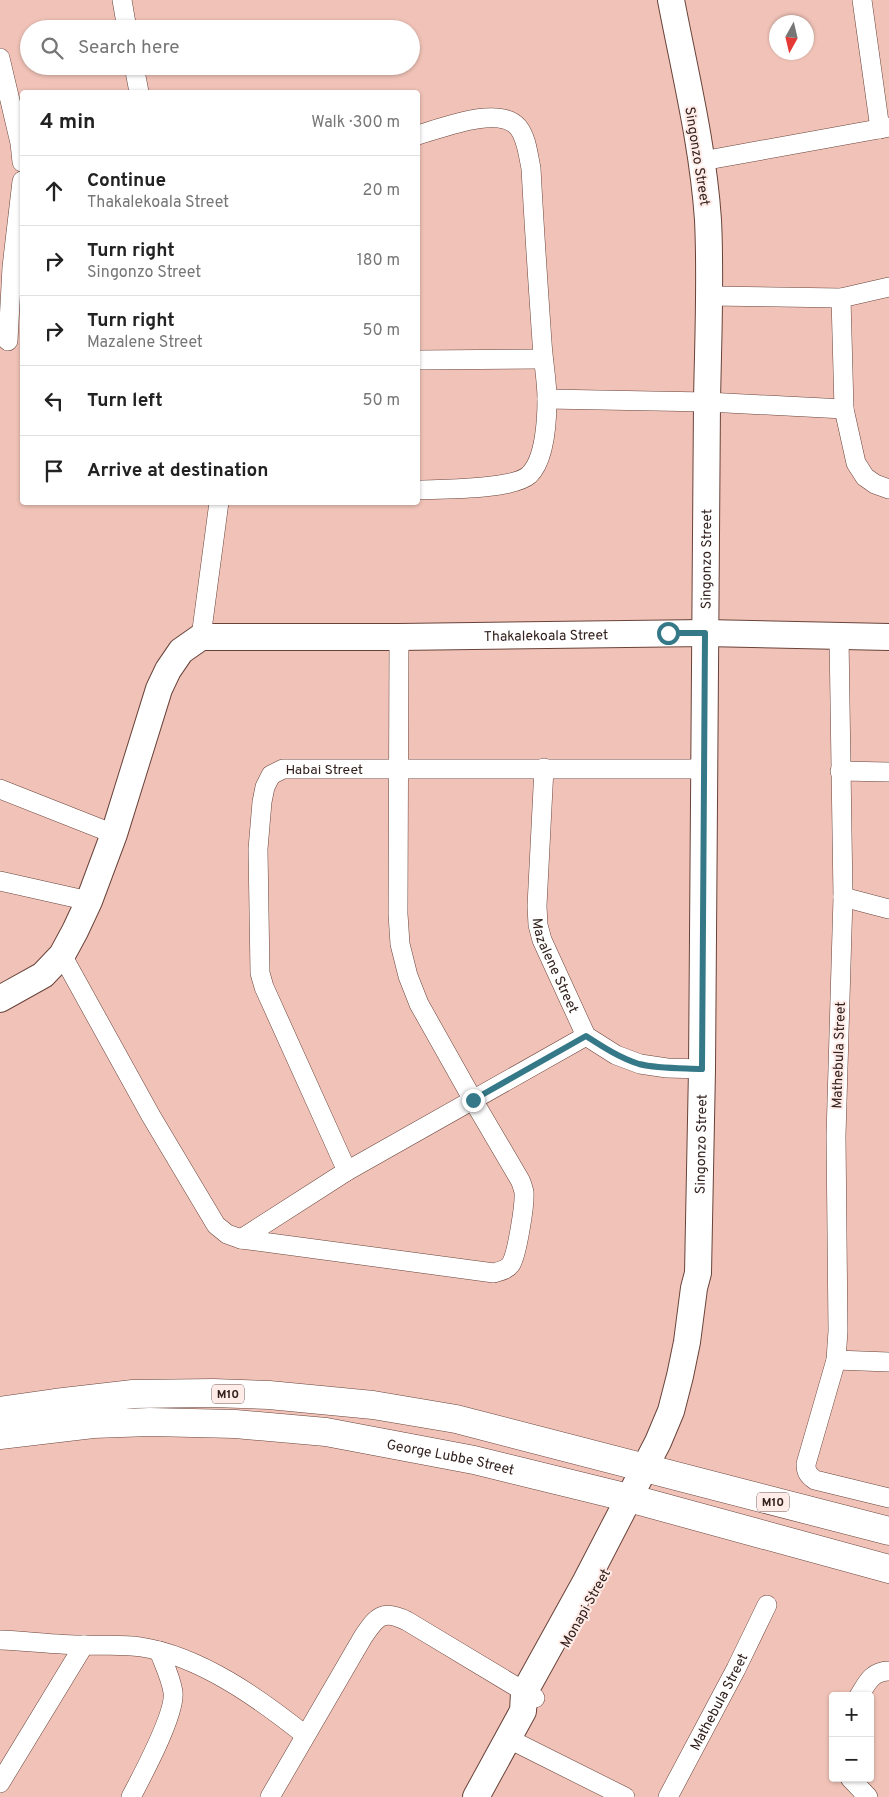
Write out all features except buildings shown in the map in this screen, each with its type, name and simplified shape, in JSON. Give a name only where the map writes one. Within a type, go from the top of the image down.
[{"type":"main road","name":"M10","points":[[0,1411],[55,1402],[133,1394],[213,1393],[269,1395],[373,1405],[456,1419],[889,1531]]},
{"type":"main road","name":"George Lubbe Street","points":[[0,1434],[93,1424],[150,1422],[235,1424],[326,1432],[474,1460],[889,1569]]},
{"type":"street","points":[[122,0],[125,20]]},
{"type":"street","name":"Singonzo Street","points":[[636,1501],[650,1470],[658,1442],[671,1410],[687,1342],[694,1288],[698,1273],[702,1069],[709,296],[708,220],[702,161],[671,0]]},
{"type":"street","points":[[702,161],[884,128],[862,0]]},
{"type":"street","points":[[0,58],[20,143]]},
{"type":"street","points":[[136,75],[139,90]]},
{"type":"street","points":[[420,134],[484,117],[507,119],[518,127],[526,141],[531,168],[547,399],[543,444],[538,463],[529,475],[516,482],[499,485],[420,490]]},
{"type":"street","points":[[10,341],[12,267],[20,198]]},
{"type":"street","points":[[709,296],[841,298],[889,287]]},
{"type":"street","points":[[841,298],[844,409],[856,462],[865,477],[875,484],[889,489]]},
{"type":"street","points":[[420,360],[543,359]]},
{"type":"street","points":[[547,399],[707,402],[844,409]]},
{"type":"street","points":[[0,999],[43,975],[62,955],[89,901],[114,834],[159,689],[168,670],[181,651],[201,637],[220,505]]},
{"type":"street","name":"Thakalekoala Street","points":[[201,637],[399,637],[705,633],[889,637]]},
{"type":"street","name":"Mathebula Street","points":[[839,636],[843,897],[836,1136],[838,1322],[836,1360],[806,1464],[806,1470],[809,1476],[815,1480],[889,1498]]},
{"type":"street","points":[[62,955],[151,1116],[216,1225],[227,1234],[241,1238],[494,1273],[510,1266],[515,1253],[524,1190],[420,1004],[408,976],[400,944],[397,768],[399,637]]},
{"type":"street","name":"Mazalene Street","points":[[544,768],[538,925],[542,940],[586,1036]]},
{"type":"street","name":"Habai Street","points":[[347,1171],[264,987],[260,973],[258,849],[262,802],[265,787],[271,775],[283,769],[704,769]]},
{"type":"street","points":[[840,772],[889,772]]},
{"type":"street","points":[[0,789],[114,834]]},
{"type":"street","points":[[0,881],[89,901]]},
{"type":"street","points":[[843,897],[889,909]]},
{"type":"street","points":[[241,1238],[347,1171],[586,1036],[616,1055],[640,1064],[667,1068],[702,1069]]},
{"type":"street","points":[[836,1360],[889,1362]]},
{"type":"street","name":"Monapi Street","points":[[476,1797],[509,1739],[586,1581],[636,1501]]},
{"type":"street","name":"Mathebula Street","points":[[668,1797],[736,1670],[768,1605]]},
{"type":"street","points":[[270,1797],[363,1637],[373,1621],[384,1614],[394,1614],[407,1621],[528,1701]]},
{"type":"street","points":[[0,1640],[141,1646],[188,1660],[267,1705],[305,1735]]},
{"type":"street","points":[[0,1783],[84,1645]]},
{"type":"street","points":[[131,1797],[172,1705],[173,1693],[159,1651]]},
{"type":"street","points":[[861,1692],[871,1676],[889,1671]]},
{"type":"street","points":[[509,1739],[625,1797]]},
{"type":"street","points":[[854,1782],[868,1797]]},
{"type":"route","points":[[473,1100],[586,1036],[616,1055],[640,1064],[667,1068],[702,1069],[705,633],[668,633]]}]
